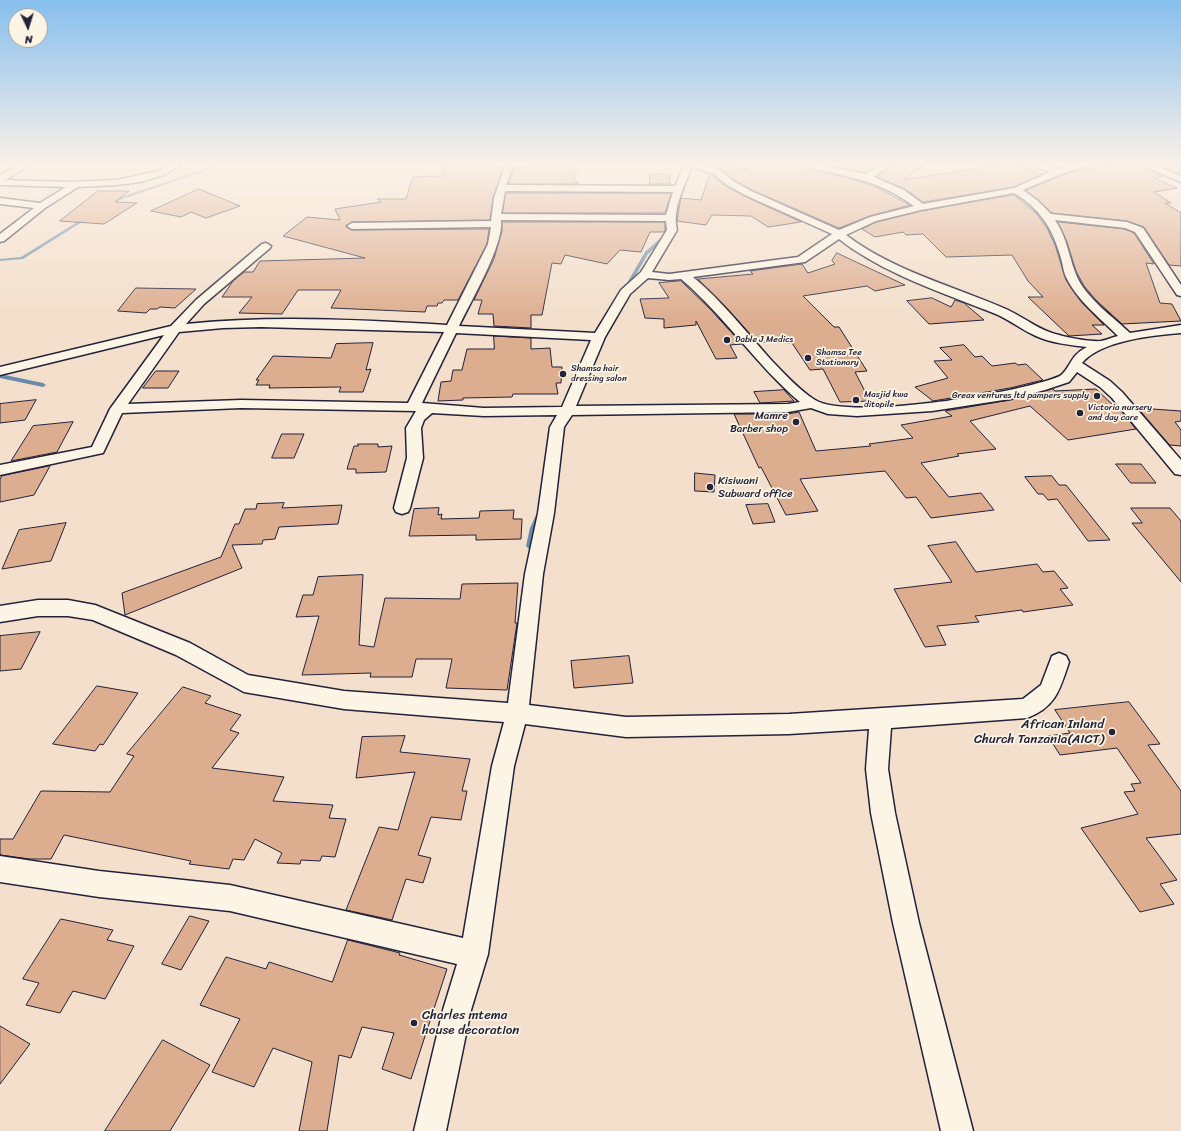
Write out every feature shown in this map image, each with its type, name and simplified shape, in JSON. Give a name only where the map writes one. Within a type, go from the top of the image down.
[{"type":"street","points":[[0,239],[28,217]]},
{"type":"street","points":[[413,407],[493,244],[497,217]]},
{"type":"street","points":[[802,217],[839,234],[853,245],[878,259],[917,278],[1004,313],[1039,333],[1068,341],[1100,345]]},
{"type":"street","points":[[645,274],[669,277],[801,260],[839,234],[873,219],[882,217]]},
{"type":"street","points":[[1128,338],[1098,309],[1073,279],[1050,217],[1126,225],[1139,230],[1181,292]]},
{"type":"street","points":[[352,226],[497,220],[670,218],[672,230],[645,274],[625,292],[599,337],[567,411],[557,426],[546,513],[534,574],[517,713],[503,766],[474,954],[457,1010],[430,1131]]},
{"type":"street","points":[[0,470],[96,451],[100,446],[117,409],[175,329],[200,302],[266,246]]},
{"type":"street","points":[[683,275],[714,300],[769,366],[812,404]]},
{"type":"street","points":[[0,382],[3,370],[73,352],[175,329],[223,324],[261,323],[451,329],[599,337]]},
{"type":"street","points":[[117,409],[241,404],[413,407],[484,412],[788,408],[812,404],[835,410],[888,410],[942,406],[1042,388],[1062,381],[1071,374],[1078,359],[1100,345],[1153,332],[1181,329]]},
{"type":"street","points":[[1075,365],[1105,384],[1117,395],[1181,470]]},
{"type":"street","points":[[402,508],[405,489],[415,459],[416,449],[413,440],[414,425],[419,415],[429,408]]},
{"type":"street","points":[[0,614],[38,608],[68,608],[95,613],[183,649],[244,684],[344,700],[517,713],[626,727],[782,724],[881,719],[1027,708],[1049,691],[1059,662]]},
{"type":"street","points":[[881,719],[877,768],[883,813],[906,923],[957,1131]]},
{"type":"street","points":[[0,869],[99,884],[230,898],[474,954]]},
{"type":"building","points":[[65,217],[115,217],[104,224],[60,221]]},
{"type":"building","points":[[307,217],[340,220],[339,217],[490,217],[490,220],[352,222],[346,227],[352,230],[489,229],[487,244],[458,300],[444,300],[442,303],[438,303],[437,306],[427,306],[425,312],[331,308],[341,290],[298,290],[282,314],[239,313],[252,297],[222,297],[233,281],[244,272],[253,272],[260,261],[365,258],[283,236]]},
{"type":"building","points":[[678,217],[711,217],[706,225],[677,221]]},
{"type":"building","points":[[752,217],[790,217],[801,222],[768,227]]},
{"type":"building","points":[[813,217],[868,217],[839,228]]},
{"type":"building","points":[[897,217],[1039,217],[1047,228],[1055,245],[1066,280],[1082,303],[1104,325],[1092,325],[1102,334],[1069,336],[1028,297],[1043,297],[1028,281],[1012,255],[946,257],[923,234],[906,235],[903,232],[875,237],[862,229],[876,222]]},
{"type":"building","points":[[1087,217],[1181,217],[1181,266],[1169,265],[1144,227],[1127,221]]},
{"type":"building","points":[[502,222],[665,222],[665,230],[664,232],[650,232],[641,252],[620,250],[607,264],[565,255],[561,264],[552,263],[542,315],[531,315],[531,328],[494,326],[493,314],[478,314],[482,300],[474,300],[494,259],[502,231]]},
{"type":"building","points":[[1058,222],[1125,229],[1134,233],[1154,264],[1146,263],[1160,303],[1172,304],[1181,321],[1122,324],[1096,300],[1084,286],[1076,271],[1067,242]]},
{"type":"building","points":[[837,253],[905,285],[875,291],[867,286],[803,296],[834,327],[839,327],[867,371],[855,372],[870,401],[840,402],[823,369],[810,370],[792,343],[757,342],[725,306],[698,279],[753,274],[750,271],[802,264],[808,273],[835,264],[832,261]]},
{"type":"building","points":[[681,281],[711,310],[742,344],[730,345],[737,358],[716,359],[696,321],[696,325],[664,328],[664,319],[645,318],[640,299],[669,298],[659,283]]},
{"type":"building","points":[[136,288],[196,289],[175,308],[160,307],[157,309],[150,309],[146,313],[118,311]]},
{"type":"building","points":[[932,298],[951,307],[955,300],[964,303],[984,320],[929,324],[907,301]]},
{"type":"building","points":[[494,336],[531,338],[531,349],[550,348],[552,367],[562,367],[561,383],[556,383],[558,394],[513,394],[512,397],[463,398],[463,400],[438,401],[441,382],[451,381],[453,370],[462,370],[467,349],[494,349]]},
{"type":"building","points":[[373,343],[366,370],[371,369],[363,392],[339,392],[341,387],[269,388],[270,385],[256,385],[259,380],[256,380],[273,356],[331,358],[336,344]]},
{"type":"building","points":[[964,345],[975,357],[982,356],[992,366],[1015,363],[1018,365],[1026,364],[1043,380],[1010,388],[933,401],[915,387],[948,378],[934,361],[952,360],[940,348]]},
{"type":"building","points":[[156,371],[179,371],[168,388],[143,388]]},
{"type":"building","points":[[1053,389],[1055,391],[1096,389],[1115,407],[1118,407],[1136,429],[1068,440],[1030,406],[970,421],[996,449],[957,454],[959,456],[921,463],[949,497],[981,493],[994,510],[931,518],[916,497],[906,498],[885,471],[800,479],[818,511],[786,515],[761,467],[759,468],[734,414],[788,414],[799,412],[816,451],[871,446],[869,444],[913,438],[901,425],[952,416],[945,411],[1010,400]]},
{"type":"building","points":[[784,390],[794,401],[760,403],[754,392]]},
{"type":"building","points":[[36,400],[25,420],[0,423],[0,404]]},
{"type":"building","points":[[1138,408],[1181,411],[1181,421],[1175,422],[1181,430],[1181,446],[1170,445]]},
{"type":"building","points":[[73,422],[57,452],[11,461],[33,426]]},
{"type":"building","points":[[282,434],[304,434],[294,458],[272,458]]},
{"type":"building","points":[[358,444],[378,444],[378,447],[392,446],[386,472],[356,473],[356,469],[347,469],[354,446],[358,446]]},
{"type":"building","points":[[1116,464],[1141,464],[1156,483],[1131,483]]},
{"type":"building","points":[[50,466],[34,495],[0,502],[0,479],[2,476]]},
{"type":"building","points":[[695,473],[715,475],[714,492],[695,491]]},
{"type":"building","points":[[1052,476],[1059,485],[1066,485],[1110,540],[1088,541],[1057,499],[1048,500],[1043,494],[1038,494],[1025,477]]},
{"type":"building","points":[[284,503],[282,508],[342,505],[338,524],[279,527],[275,539],[263,540],[262,544],[232,545],[242,568],[125,615],[122,593],[221,557],[235,524],[239,524],[245,509],[256,509],[257,504]]},
{"type":"building","points":[[768,504],[775,522],[753,524],[746,505]]},
{"type":"building","points":[[439,508],[438,515],[442,514],[441,519],[479,518],[480,511],[514,510],[513,519],[522,519],[521,539],[476,540],[476,535],[409,536],[414,509]]},
{"type":"building","points":[[1131,508],[1170,508],[1181,521],[1181,582],[1132,523],[1142,523]]},
{"type":"building","points":[[66,523],[51,561],[2,569],[19,530]]},
{"type":"building","points":[[956,542],[976,572],[1037,564],[1043,572],[1054,571],[1068,588],[1060,589],[1073,605],[1023,612],[1022,610],[975,616],[979,622],[937,626],[946,645],[925,647],[894,589],[952,582],[928,546]]},
{"type":"building","points":[[363,575],[359,645],[374,647],[385,598],[460,599],[462,584],[518,583],[515,623],[517,623],[507,690],[446,688],[452,659],[416,659],[412,677],[370,677],[371,673],[302,675],[319,616],[296,617],[303,595],[313,595],[318,577]]},
{"type":"building","points":[[40,632],[21,669],[0,671],[0,636]]},
{"type":"building","points":[[629,656],[633,683],[574,688],[571,661]]},
{"type":"building","points":[[97,686],[138,693],[103,745],[100,744],[95,751],[53,744]]},
{"type":"building","points":[[183,687],[211,696],[205,703],[241,715],[230,730],[239,733],[212,768],[284,777],[273,801],[333,805],[329,818],[346,819],[335,857],[322,856],[320,861],[301,860],[300,864],[277,863],[282,853],[255,839],[244,860],[233,859],[229,869],[189,864],[191,861],[64,835],[51,859],[30,859],[0,855],[0,839],[13,839],[41,791],[110,792],[134,756],[127,754]]},
{"type":"building","points":[[1129,702],[1160,744],[1148,745],[1181,791],[1181,834],[1146,838],[1177,880],[1160,884],[1174,904],[1140,912],[1081,828],[1138,814],[1124,792],[1135,791],[1131,784],[1141,783],[1117,748],[1060,755],[1048,736],[1070,733],[1055,710]]},
{"type":"building","points":[[405,736],[400,752],[470,759],[462,791],[467,791],[461,820],[431,817],[418,855],[431,858],[423,883],[406,879],[392,920],[346,910],[379,827],[398,830],[415,772],[356,778],[362,737]]},
{"type":"building","points":[[190,916],[209,921],[181,970],[162,964]]},
{"type":"building","points":[[61,919],[113,930],[107,940],[134,946],[105,999],[73,991],[60,1013],[26,1005],[39,983],[23,979]]},
{"type":"building","points":[[348,940],[400,953],[399,955],[447,969],[411,1079],[382,1069],[394,1033],[362,1027],[351,1058],[339,1055],[327,1131],[299,1131],[312,1062],[273,1048],[254,1087],[212,1072],[240,1019],[200,1005],[226,957],[266,969],[269,962],[332,982]]},
{"type":"building","points":[[0,1026],[30,1044],[0,1084]]},
{"type":"building","points":[[163,1040],[210,1065],[170,1131],[105,1131]]},
{"type":"waterway","points":[[0,260],[22,258],[88,217]]},
{"type":"waterway","points":[[625,290],[646,253],[668,233]]},
{"type":"waterway","points":[[0,376],[43,385]]},
{"type":"waterway","points":[[529,546],[533,528],[540,513]]},
{"type":"place","name":"Dable J Medics","points":[[727,340]]},
{"type":"place","name":"Shamsa Tee Stationary","points":[[808,358]]},
{"type":"place","name":"Shamsa hair dressing salon","points":[[563,374]]},
{"type":"place","name":"Greax ventures ltd pampers supply","points":[[1097,396]]},
{"type":"place","name":"Masjid kwa ditopile","points":[[856,400]]},
{"type":"place","name":"Victoria nursery and day care","points":[[1080,413]]},
{"type":"place","name":"Mamre Barber shop","points":[[796,422]]},
{"type":"place","name":"Kisiwani Subward office","points":[[710,487]]},
{"type":"place","name":"African Inland Church Tanzania(AICT)","points":[[1112,732]]},
{"type":"place","name":"Charles mtema house decoration","points":[[414,1023]]}]
